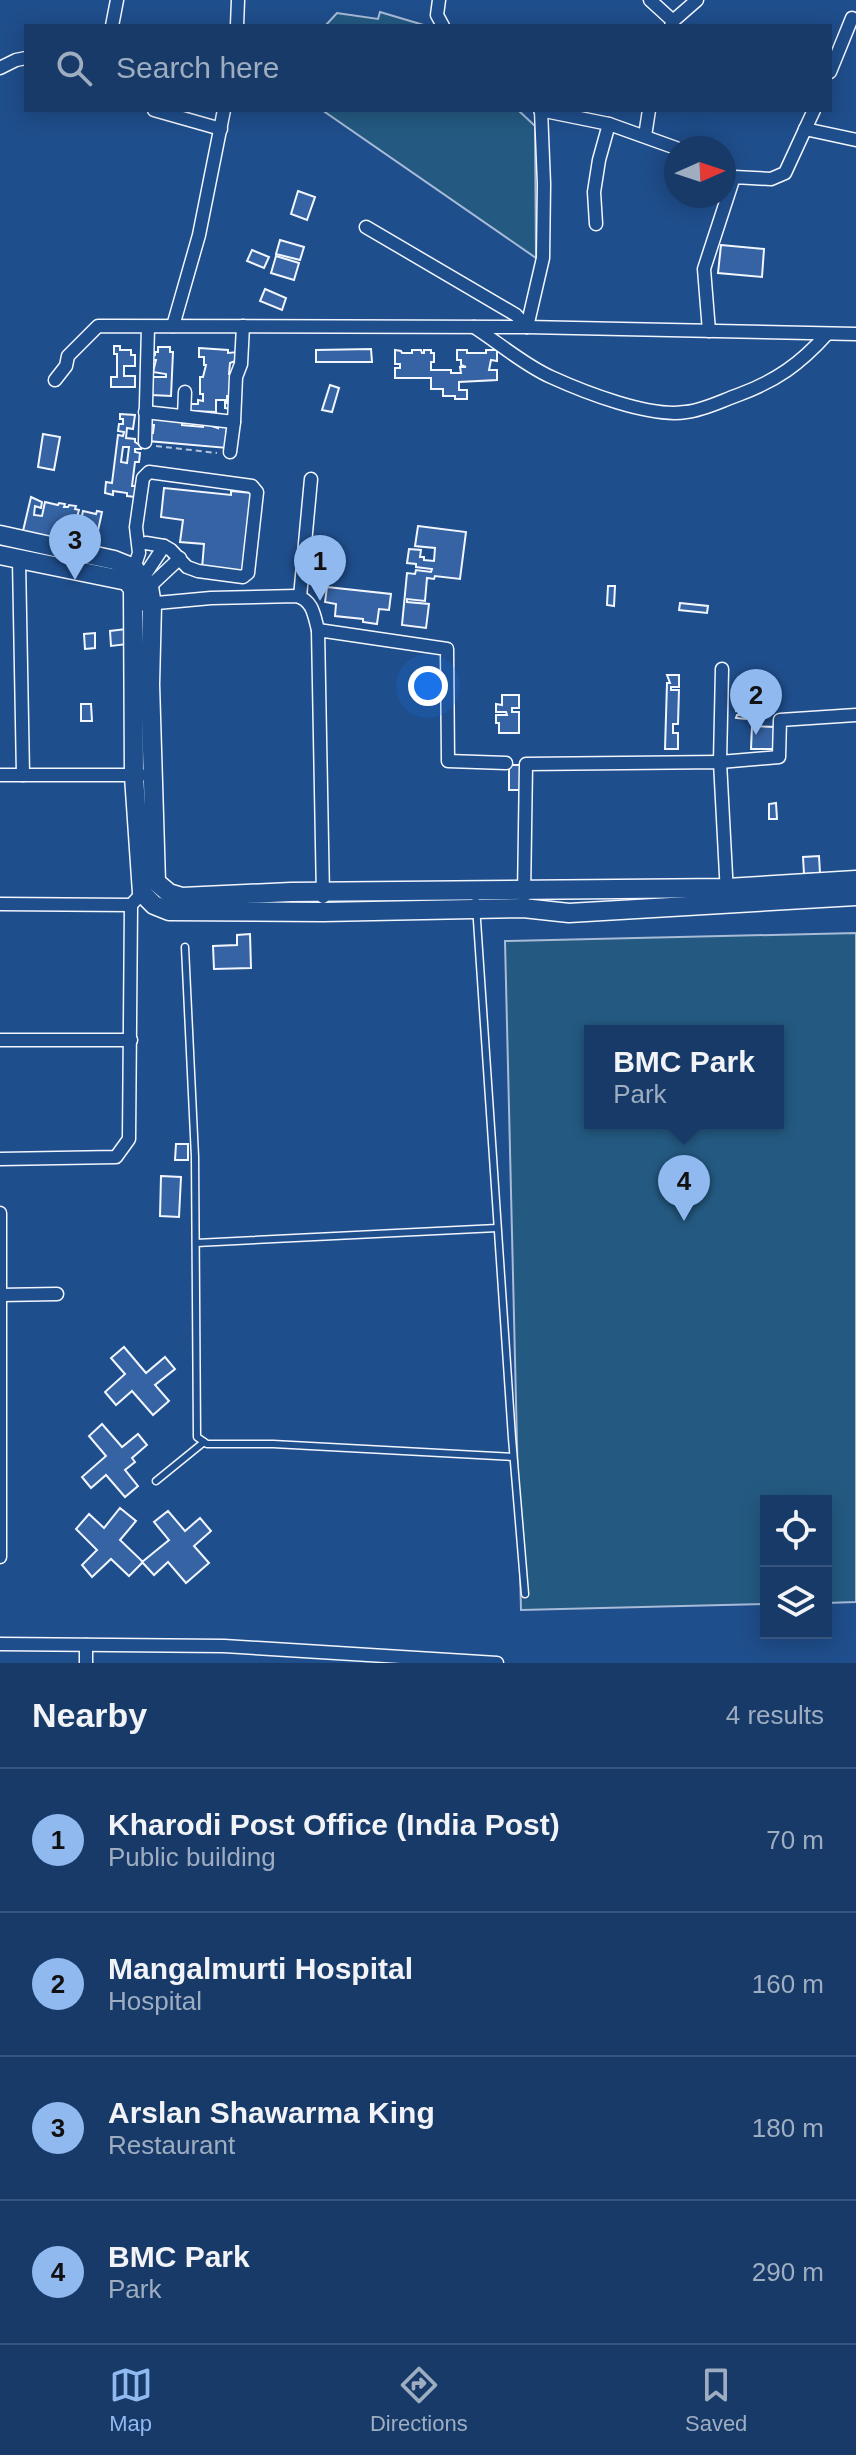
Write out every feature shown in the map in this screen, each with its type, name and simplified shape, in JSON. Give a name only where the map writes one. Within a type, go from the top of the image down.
[{"type":"street","points":[[112,24],[117,0]]},
{"type":"street","points":[[237,24],[238,0]]},
{"type":"street","points":[[439,0],[437,15],[442,24]]},
{"type":"street","points":[[650,0],[672,23],[697,0]]},
{"type":"street","points":[[832,67],[852,18]]},
{"type":"street","points":[[0,68],[24,58]]},
{"type":"street","points":[[161,112],[221,129]]},
{"type":"street","points":[[173,326],[199,235],[224,112]]},
{"type":"street","points":[[527,327],[543,258],[544,184],[540,112]]},
{"type":"street","points":[[550,112],[609,124],[664,143]]},
{"type":"street","points":[[645,136],[649,112]]},
{"type":"street","points":[[736,175],[771,179],[785,173],[813,112]]},
{"type":"street","points":[[596,224],[594,192],[609,124]]},
{"type":"street","points":[[805,129],[856,140]]},
{"type":"street","points":[[709,331],[704,269],[720,208]]},
{"type":"street","points":[[366,227],[516,315],[527,327]]},
{"type":"street","points":[[55,380],[66,366],[68,356],[98,326],[527,327],[856,334]]},
{"type":"street","points":[[230,452],[243,326]]},
{"type":"street","points":[[145,442],[148,327]]},
{"type":"street","points":[[473,327],[549,376],[645,410],[684,413],[705,408],[783,374],[805,359],[827,334]]},
{"type":"street","points":[[184,416],[185,392]]},
{"type":"street","points":[[145,412],[234,422]]},
{"type":"street","points":[[0,1159],[116,1157],[129,1139],[131,1040],[143,894],[143,589],[136,527],[143,478],[149,472],[252,486],[257,492],[248,573],[243,577],[198,571],[187,567],[164,546],[146,543]]},
{"type":"street","points":[[300,597],[311,479]]},
{"type":"street","points":[[0,535],[114,560],[143,589]]},
{"type":"street","points":[[143,589],[164,546]]},
{"type":"street","points":[[0,555],[127,581],[133,589],[211,598],[306,599],[318,630],[323,912]]},
{"type":"street","points":[[143,589],[180,558]]},
{"type":"street","points":[[19,560],[23,775]]},
{"type":"street","points":[[318,630],[447,649],[448,761],[506,763]]},
{"type":"street","points":[[722,669],[720,762],[727,896]]},
{"type":"street","points":[[524,900],[526,764],[720,762],[779,757],[780,720],[856,715]]},
{"type":"street","points":[[0,775],[143,775]]},
{"type":"street","points":[[727,896],[856,880]]},
{"type":"street","points":[[214,903],[291,892],[475,890],[524,900]]},
{"type":"street","points":[[291,892],[291,912]]},
{"type":"street","points":[[0,904],[169,893],[214,903],[291,912],[323,912],[476,910],[524,900],[856,896]]},
{"type":"street","points":[[0,1040],[131,1040]]},
{"type":"street","points":[[0,1213],[0,1557]]},
{"type":"street","points":[[0,1295],[57,1294]]},
{"type":"street","points":[[0,1644],[224,1646],[497,1663]]},
{"type":"street","points":[[86,1645],[86,1663]]},
{"type":"lane","points":[[475,890],[525,1594]]},
{"type":"lane","points":[[185,947],[195,1157],[197,1437],[207,1444],[273,1444],[513,1457]]},
{"type":"lane","points":[[196,1243],[497,1228]]},
{"type":"lane","points":[[156,1481],[204,1442]]},
{"type":"path","points":[[145,442],[230,452]]},
{"type":"shaded area","points":[[380,12],[420,24],[327,24],[337,13],[378,19]]},
{"type":"shaded area","points":[[325,112],[520,112],[535,126],[536,258]]},
{"type":"shaded area","points":[[856,933],[856,1602],[832,1603],[832,1495],[760,1495],[760,1604],[521,1610],[505,941]]},
{"type":"building","points":[[298,191],[315,197],[307,220],[291,214]]},
{"type":"building","points":[[280,240],[304,247],[300,260],[276,254]]},
{"type":"building","points":[[721,245],[764,249],[762,277],[718,273]]},
{"type":"building","points":[[252,250],[269,257],[264,268],[247,261]]},
{"type":"building","points":[[276,256],[299,263],[294,280],[271,273]]},
{"type":"building","points":[[265,289],[286,298],[282,310],[260,301]]},
{"type":"building","points":[[114,346],[120,346],[120,350],[131,350],[131,355],[135,355],[135,366],[124,366],[124,376],[135,376],[135,387],[111,387],[111,377],[117,377]]},
{"type":"building","points":[[158,347],[170,347],[170,352],[173,352],[171,396],[152,395],[152,377],[166,377],[166,374],[153,372],[156,360],[152,360],[152,355],[158,352]]},
{"type":"building","points":[[199,348],[238,352],[238,360],[230,363],[232,396],[227,396],[227,403],[231,403],[233,409],[225,408],[225,400],[216,400],[216,412],[190,411],[190,404],[203,401],[200,377],[203,377],[206,365],[204,357],[199,357]]},
{"type":"building","points":[[371,349],[372,362],[316,362],[316,350]]},
{"type":"building","points":[[395,350],[412,353],[412,350],[421,350],[424,353],[424,350],[431,350],[434,362],[431,362],[431,370],[461,373],[460,367],[466,367],[461,365],[461,360],[457,360],[457,350],[486,353],[486,350],[497,350],[497,361],[491,360],[489,370],[497,370],[497,380],[459,382],[459,390],[467,390],[467,399],[443,396],[443,389],[431,389],[431,378],[395,378],[395,368],[400,368],[400,364],[395,364]]},
{"type":"building","points":[[330,385],[339,388],[332,412],[322,410]]},
{"type":"building","points":[[120,414],[135,415],[133,429],[127,428],[126,438],[135,439],[141,446],[141,449],[135,449],[140,453],[139,462],[135,462],[132,486],[136,486],[135,497],[113,491],[113,495],[105,493],[106,482],[112,483],[118,435],[123,436],[124,432],[118,431],[119,424],[123,424],[123,419],[120,419]],"holes":[[[123,447],[129,447],[127,463],[121,462]]]},
{"type":"building","points":[[150,418],[182,421],[182,425],[203,427],[203,423],[218,428],[218,425],[229,426],[226,432],[227,448],[148,441],[154,425],[149,425]]},
{"type":"building","points":[[43,434],[60,437],[54,470],[38,467]]},
{"type":"building","points":[[164,488],[231,495],[231,491],[252,493],[244,574],[202,569],[204,544],[180,542],[183,520],[161,517]]},
{"type":"building","points":[[31,497],[42,502],[41,508],[35,506],[34,515],[42,516],[45,502],[65,504],[64,507],[76,506],[75,509],[79,510],[72,523],[80,525],[83,511],[102,512],[94,549],[23,531]]},
{"type":"building","points":[[418,526],[466,532],[460,579],[427,578],[425,601],[407,599],[407,602],[429,604],[426,628],[402,625],[407,573],[415,574],[416,570],[431,572],[432,569],[407,563],[409,549],[421,550],[420,557],[434,561],[435,548],[415,546]]},
{"type":"building","points":[[608,586],[615,586],[614,606],[607,605]]},
{"type":"building","points":[[327,587],[391,594],[389,610],[379,609],[377,624],[335,616],[336,604],[325,602]]},
{"type":"building","points":[[680,603],[708,606],[707,613],[679,610]]},
{"type":"building","points":[[126,629],[128,644],[111,646],[110,631]]},
{"type":"building","points":[[95,633],[95,648],[85,649],[84,634]]},
{"type":"building","points":[[667,675],[679,675],[679,687],[671,687],[671,690],[679,690],[678,724],[673,724],[673,733],[678,733],[678,749],[665,749],[667,683],[670,683]]},
{"type":"building","points":[[502,695],[519,695],[519,708],[512,708],[512,712],[519,712],[519,733],[499,733],[496,715],[507,715],[506,712],[496,712],[496,704],[502,705]]},
{"type":"building","points":[[735,698],[753,699],[757,710],[746,719],[736,718],[741,715],[740,710],[736,711]]},
{"type":"building","points":[[81,704],[91,704],[92,721],[81,721]]},
{"type":"building","points":[[752,726],[776,727],[775,749],[751,749]]},
{"type":"building","points":[[509,765],[524,765],[524,790],[509,790]]},
{"type":"building","points":[[776,803],[777,819],[769,819],[769,804]]},
{"type":"building","points":[[819,856],[820,873],[804,874],[803,857]]},
{"type":"building","points":[[250,934],[251,968],[214,969],[213,946],[237,945],[237,935]]},
{"type":"building","points":[[176,1144],[188,1144],[188,1160],[175,1160]]},
{"type":"building","points":[[161,1176],[181,1177],[179,1217],[160,1216]]},
{"type":"building","points":[[124,1347],[146,1373],[165,1357],[175,1369],[155,1385],[169,1401],[153,1415],[132,1391],[116,1405],[105,1392],[125,1374],[111,1358]]},
{"type":"building","points":[[102,1424],[122,1447],[138,1434],[147,1445],[132,1458],[135,1462],[125,1470],[138,1486],[125,1497],[106,1475],[91,1488],[82,1477],[106,1456],[89,1436]]},
{"type":"building","points":[[120,1508],[136,1521],[120,1540],[143,1562],[129,1576],[111,1559],[92,1577],[82,1565],[97,1550],[76,1529],[89,1514],[104,1528]]},
{"type":"building","points":[[168,1511],[185,1531],[200,1518],[211,1531],[194,1546],[209,1563],[186,1583],[168,1562],[154,1575],[142,1562],[169,1540],[154,1522]]},
{"type":"place","name":"Arslan Shawarma King","points":[[75,580]]},
{"type":"place","name":"Kharodi Post Office (India Post)","points":[[320,601]]},
{"type":"place","name":"Mangalmurti Hospital","points":[[756,735]]},
{"type":"place","name":"BMC Park","points":[[684,1221]]}]
